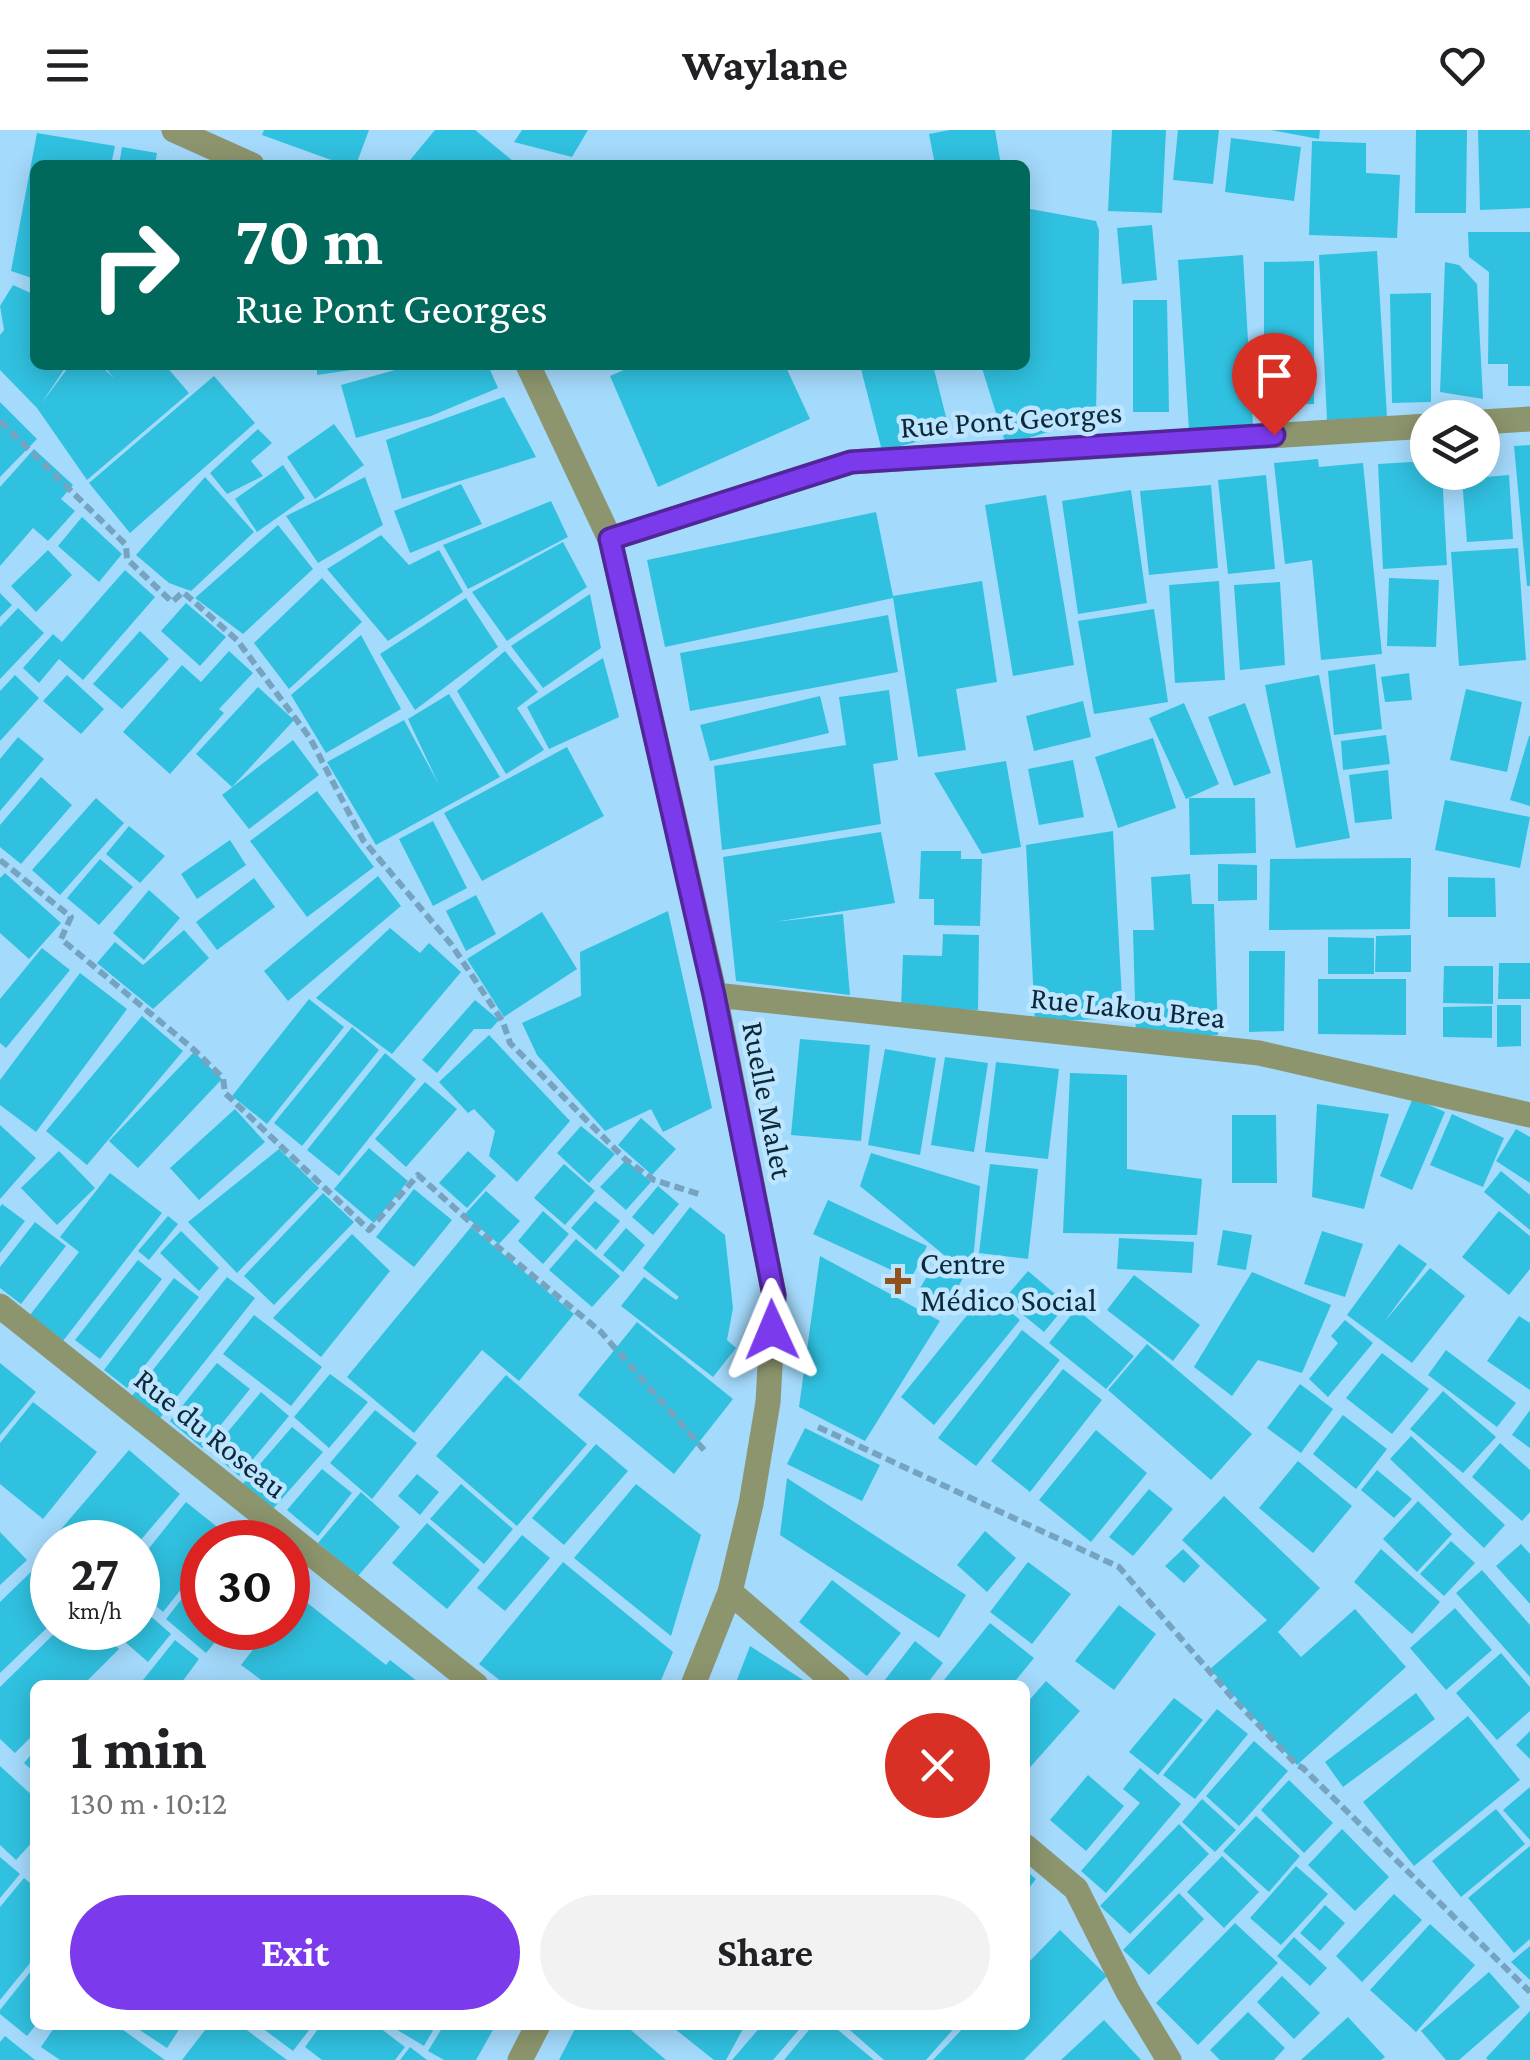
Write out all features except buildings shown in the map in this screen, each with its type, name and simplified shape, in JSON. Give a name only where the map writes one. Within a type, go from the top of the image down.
[{"type":"street","points":[[174,130],[241,160]]},
{"type":"street","name":"Ruelle Malet","points":[[530,370],[610,539],[714,995],[774,1295],[768,1402],[751,1504],[730,1592],[695,1680]]},
{"type":"street","points":[[1500,421],[1530,419]]},
{"type":"street","name":"Rue Pont Georges","points":[[610,539],[851,462],[1410,427]]},
{"type":"street","name":"Rue Lakou Brea","points":[[714,995],[1259,1053],[1530,1115]]},
{"type":"street","name":"Rue du Roseau","points":[[0,1306],[470,1680]]},
{"type":"street","points":[[730,1592],[832,1680]]},
{"type":"street","points":[[1030,1850],[1076,1890],[1128,1992],[1170,2060]]},
{"type":"street","points":[[520,2060],[535,2030]]},
{"type":"path","points":[[0,421],[126,545],[127,560],[172,602],[183,592],[237,640],[310,738],[363,840],[451,944],[503,1022],[510,1044],[626,1160],[654,1180],[758,1213]]},
{"type":"path","points":[[0,860],[71,917],[61,939],[192,1048],[223,1078],[225,1092],[369,1230],[418,1175],[601,1332],[751,1504]]},
{"type":"path","points":[[768,1402],[1119,1567],[1296,1766],[1303,1768],[1530,1992]]},
{"type":"place","name":"Centre Médico Social","points":[[898,1281]]},
{"type":"route","points":[[772,1330],[774,1295],[714,995],[610,539],[851,462],[1274,435]]}]
